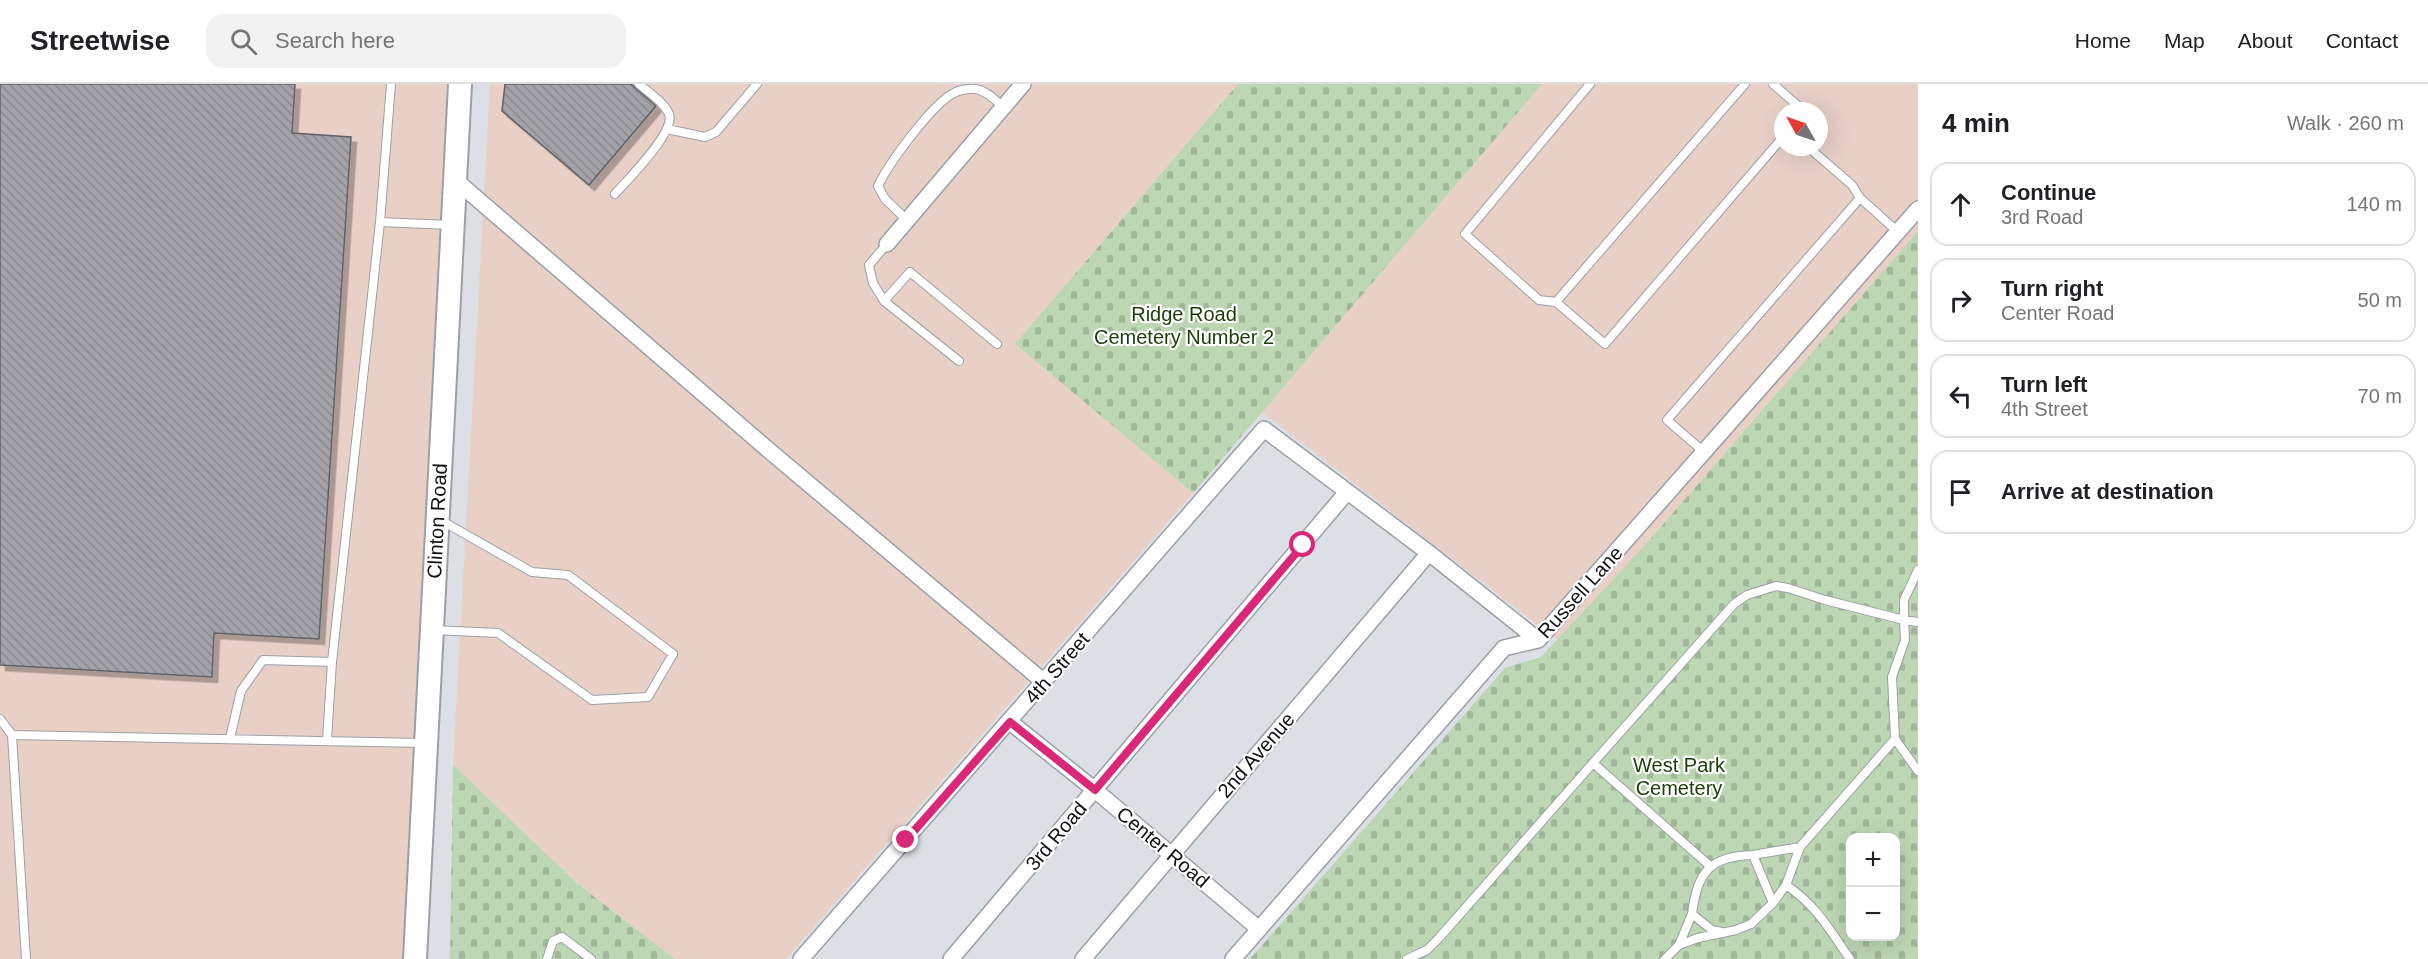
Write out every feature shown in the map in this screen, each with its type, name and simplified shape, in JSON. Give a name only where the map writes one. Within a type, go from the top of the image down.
[{"type":"street","name":"Clinton Road","points":[[415,959],[453,178],[460,84]]},
{"type":"street","points":[[887,244],[1023,84]]},
{"type":"street","points":[[453,178],[780,460],[1044,682]]},
{"type":"street","name":"Russell Lane","points":[[1233,959],[1504,648],[1538,640],[1918,209]]},
{"type":"street","name":"4th Street","points":[[801,959],[1264,429],[1347,492]]},
{"type":"street","points":[[1347,492],[1429,553],[1538,640]]},
{"type":"street","name":"3rd Road","points":[[951,959],[1347,492]]},
{"type":"street","name":"2nd Avenue","points":[[1083,959],[1429,553]]},
{"type":"street","name":"Center Road","points":[[1010,722],[1095,790],[1259,929]]},
{"type":"lane","points":[[327,740],[332,662],[381,222],[391,84]]},
{"type":"lane","points":[[615,194],[657,146],[667,129],[669,114],[639,84]]},
{"type":"lane","points":[[667,129],[705,136],[711,135],[717,132],[757,84]]},
{"type":"lane","points":[[1590,84],[1465,234],[1539,300],[1557,302],[1605,344],[1774,147]]},
{"type":"lane","points":[[1557,302],[1745,84]]},
{"type":"lane","points":[[1773,84],[1794,102]]},
{"type":"lane","points":[[907,220],[885,199],[878,186],[885,170],[938,104],[955,92],[974,88],[984,91],[1003,107]]},
{"type":"lane","points":[[1819,156],[1852,184],[1860,198],[1898,232]]},
{"type":"lane","points":[[1704,452],[1667,420],[1860,198]]},
{"type":"lane","points":[[381,222],[451,225]]},
{"type":"lane","points":[[887,244],[869,265],[873,283],[884,301],[959,361]]},
{"type":"lane","points":[[884,301],[910,272],[997,344]]},
{"type":"lane","points":[[431,630],[498,633],[592,700],[648,697],[673,654],[568,576],[532,572],[437,518]]},
{"type":"lane","points":[[1918,570],[1904,600],[1905,640],[1892,677],[1895,739],[1918,771]]},
{"type":"lane","points":[[1407,959],[1427,950],[1439,938],[1723,614],[1747,595],[1776,586],[1904,621],[1918,622]]},
{"type":"lane","points":[[230,738],[241,691],[263,660],[332,662]]},
{"type":"lane","points":[[0,719],[12,735],[26,959]]},
{"type":"lane","points":[[12,735],[426,743]]},
{"type":"lane","points":[[1679,945],[1751,924],[1773,903],[1786,885],[1800,847],[1895,739]]},
{"type":"lane","points":[[1593,763],[1710,866]]},
{"type":"lane","points":[[1665,959],[1679,945],[1692,914],[1694,896],[1700,878],[1710,866],[1722,859],[1800,847]]},
{"type":"lane","points":[[1752,855],[1773,903]]},
{"type":"lane","points":[[1786,885],[1815,907],[1850,959]]},
{"type":"lane","points":[[1692,914],[1712,930],[1722,932]]},
{"type":"lane","points":[[547,959],[553,940],[562,937],[591,959]]},
{"type":"shaded area","points":[[0,84],[452,84],[403,959],[0,959]]},
{"type":"shaded area","points":[[490,84],[1238,84],[1015,344],[1193,493],[786,959],[675,959],[579,885],[453,765]]},
{"type":"shaded area","points":[[1542,84],[1918,84],[1918,231],[1646,544],[1557,640],[1262,412]]},
{"type":"green space","name":"Ridge Road Cemetery Number 2","points":[[1238,84],[1542,84],[1193,493],[1015,344]]},
{"type":"green space","name":"West Park Cemetery","points":[[1918,231],[1918,959],[1250,959],[1505,668],[1541,657],[1646,544]]},
{"type":"green space","points":[[453,765],[579,885],[675,959],[450,959]]},
{"type":"building","points":[[0,84],[295,84],[292,133],[351,137],[319,639],[214,633],[212,677],[0,665]]},
{"type":"building","points":[[505,84],[631,84],[656,106],[589,185],[502,111]]},
{"type":"route","points":[[906,840],[1010,722],[1095,790],[1303,545]]}]
